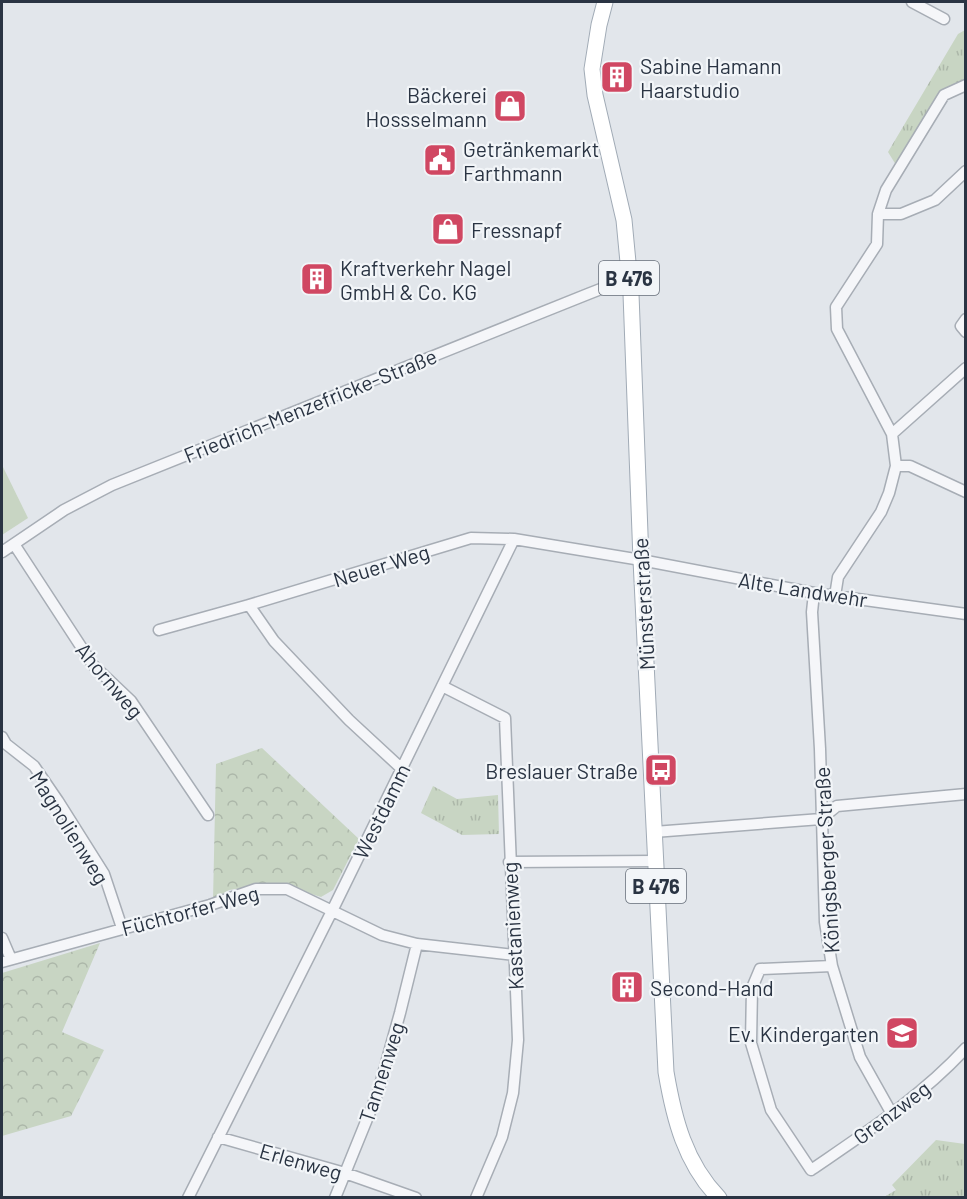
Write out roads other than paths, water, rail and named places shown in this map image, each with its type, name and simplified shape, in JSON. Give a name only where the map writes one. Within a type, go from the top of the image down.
[{"type":"main road","name":"Münsterstraße","points":[[605,2],[592,69],[595,95],[624,220],[630,281],[666,1072],[680,1132],[693,1164],[706,1183],[720,1197]]},
{"type":"street","points":[[912,2],[944,19]]},
{"type":"street","points":[[835,596],[838,578],[881,512],[890,493],[896,466],[892,434],[837,329],[836,307],[877,244],[878,214],[886,190],[944,95],[966,85]]},
{"type":"street","points":[[878,214],[901,214],[935,200],[966,171]]},
{"type":"street","name":"Friedrich-Menzefricke-Straße","points":[[2,552],[64,510],[112,485],[588,294],[616,283],[630,281]]},
{"type":"street","points":[[966,319],[961,326],[966,332]]},
{"type":"street","points":[[892,434],[966,368]]},
{"type":"street","points":[[896,466],[910,466],[966,492]]},
{"type":"street","name":"Neuer Weg","points":[[159,630],[471,538],[514,539]]},
{"type":"street","points":[[514,539],[641,560]]},
{"type":"street","name":"Westdamm","points":[[188,1197],[333,911],[514,539]]},
{"type":"street","name":"Ahornweg","points":[[14,544],[93,665],[131,701],[208,815]]},
{"type":"street","name":"Alte Landwehr","points":[[641,560],[814,593],[966,614]]},
{"type":"street","name":"Königsberger Straße","points":[[814,593],[812,612],[825,922],[832,966],[860,1057],[892,1114]]},
{"type":"street","points":[[249,605],[274,641],[349,720],[402,769]]},
{"type":"street","name":"Kastanienweg","points":[[442,686],[505,718],[509,862],[518,1040],[513,1094],[502,1137],[476,1197]]},
{"type":"street","name":"Magnolienweg","points":[[2,737],[6,744],[34,766],[104,874],[122,928]]},
{"type":"street","points":[[654,832],[821,819],[837,806],[966,794]]},
{"type":"street","points":[[509,862],[655,861]]},
{"type":"street","name":"Füchtorfer Weg","points":[[6,960],[210,905],[256,890],[287,889],[382,935],[417,944],[514,955]]},
{"type":"street","points":[[2,938],[6,960]]},
{"type":"street","name":"Tannenweg","points":[[335,1197],[378,1092],[417,944]]},
{"type":"street","name":"Grenzweg","points":[[832,966],[760,969],[752,988],[751,1043],[771,1110],[811,1170],[892,1114],[946,1070],[966,1048]]},
{"type":"street","name":"Erlenweg","points":[[218,1137],[345,1173],[416,1197]]},
{"type":"place","name":"Sabine Hamann Haarstudio","points":[[617,77]]},
{"type":"place","name":"Bäckerei Hossselmann","points":[[510,106]]},
{"type":"place","name":"Getränkemarkt Farthmann","points":[[440,160]]},
{"type":"place","name":"Fressnapf","points":[[448,229]]},
{"type":"place","name":"Kraftverkehr Nagel GmbH & Co. KG","points":[[317,279]]},
{"type":"place","name":"Breslauer Straße","points":[[661,770]]},
{"type":"place","name":"Second-Hand","points":[[627,987]]},
{"type":"place","name":"Ev. Kindergarten","points":[[902,1033]]}]
